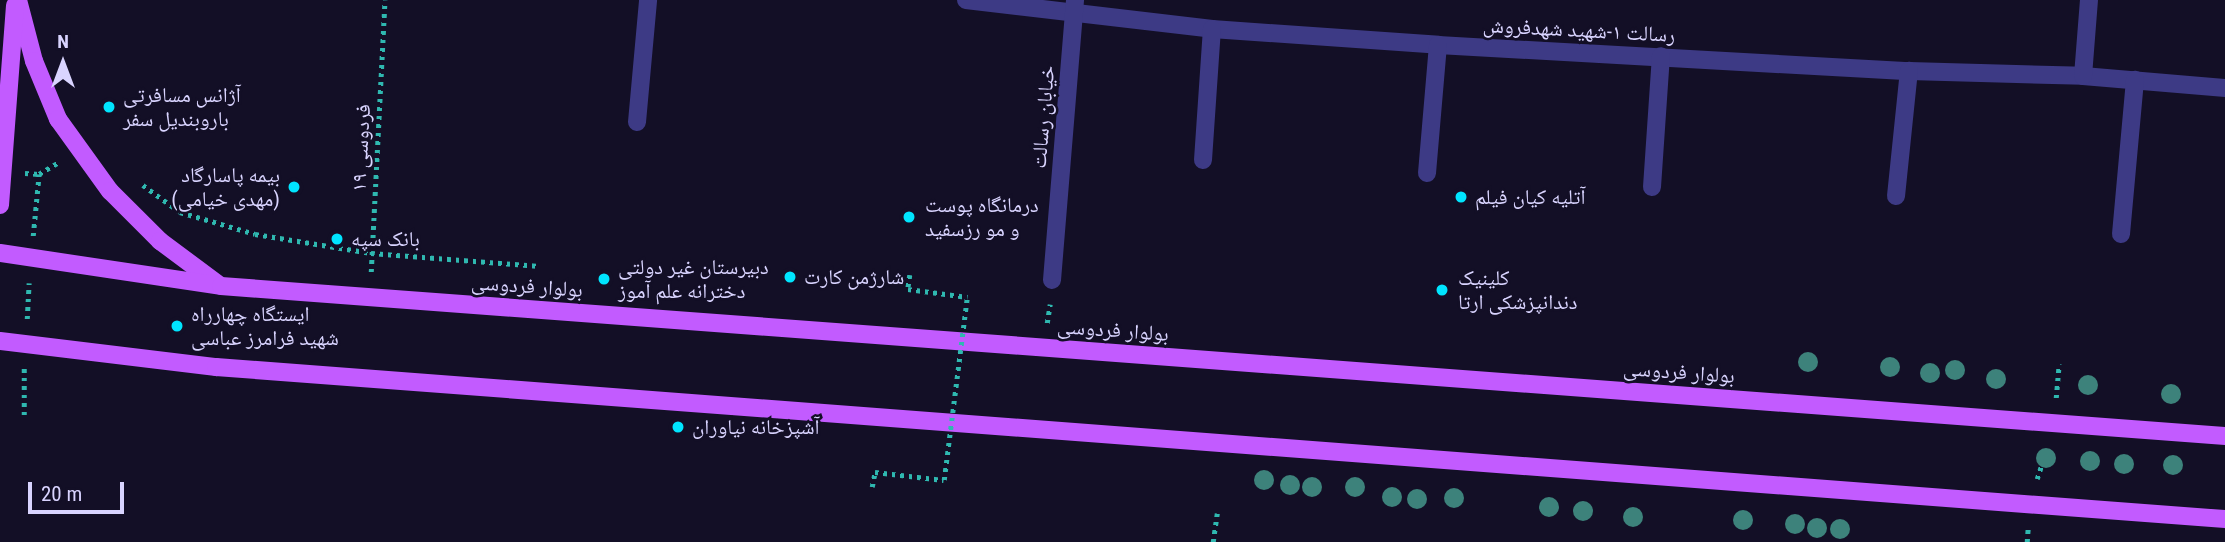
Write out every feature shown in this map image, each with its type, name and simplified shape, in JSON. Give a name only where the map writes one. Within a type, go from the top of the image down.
[{"type":"main road","points":[[0,205],[17,0]]},
{"type":"main road","points":[[17,0],[34,61],[58,118],[102,181],[160,241],[221,286]]},
{"type":"main road","name":"بولوار فردوسی","points":[[0,253],[221,286],[2225,436]]},
{"type":"main road","points":[[0,341],[216,367],[2225,519]]},
{"type":"street","points":[[637,122],[648,0]]},
{"type":"street","name":"رسالت ۱-شهید شهدفروش","points":[[966,0],[1075,6],[1212,29],[1438,45],[1909,71],[2083,76],[2225,88]]},
{"type":"street","points":[[2083,76],[2089,0]]},
{"type":"street","name":"خیابان رسالت","points":[[1052,280],[1075,6]]},
{"type":"street","points":[[1203,160],[1212,29]]},
{"type":"street","points":[[1427,173],[1438,45]]},
{"type":"street","points":[[1652,187],[1661,56]]},
{"type":"street","points":[[1896,196],[1909,71]]},
{"type":"street","points":[[2121,234],[2135,80]]},
{"type":"path","name":"فردوسی ۱۹","points":[[371,298],[383,0]]},
{"type":"path","points":[[24,415],[25,345],[39,174]]},
{"type":"path","points":[[139,182],[180,212],[255,234],[371,253],[540,267]]},
{"type":"path","points":[[872,487],[875,472],[944,480],[967,296],[908,289],[910,275]]},
{"type":"path","points":[[1044,348],[1052,280]]},
{"type":"path","points":[[2027,542],[2029,504],[2054,423],[2059,364]]},
{"type":"path","points":[[1213,542],[1217,513]]},
{"type":"place","name":"آژانس مسافرتی باروبندیل سفر","points":[[109,107]]},
{"type":"place","name":"بیمه پاسارگاد (مهدی خیامی)","points":[[294,187]]},
{"type":"place","name":"آتلیه کیان فیلم","points":[[1461,197]]},
{"type":"place","name":"درمانگاه پوست و مو رزسفید","points":[[909,217]]},
{"type":"place","name":"بانک سپه","points":[[337,239]]},
{"type":"place","name":"شارژمن کارت","points":[[790,277]]},
{"type":"place","name":"دبیرستان غیر دولتی دخترانه علم آموز","points":[[604,279]]},
{"type":"place","name":"کلینیک دندانپزشکی ارتا","points":[[1442,290]]},
{"type":"place","name":"ایستگاه چهارراه شهید فرامرز عباسی","points":[[177,326]]},
{"type":"place","name":"آشپزخانه نیاوران","points":[[678,427]]}]
